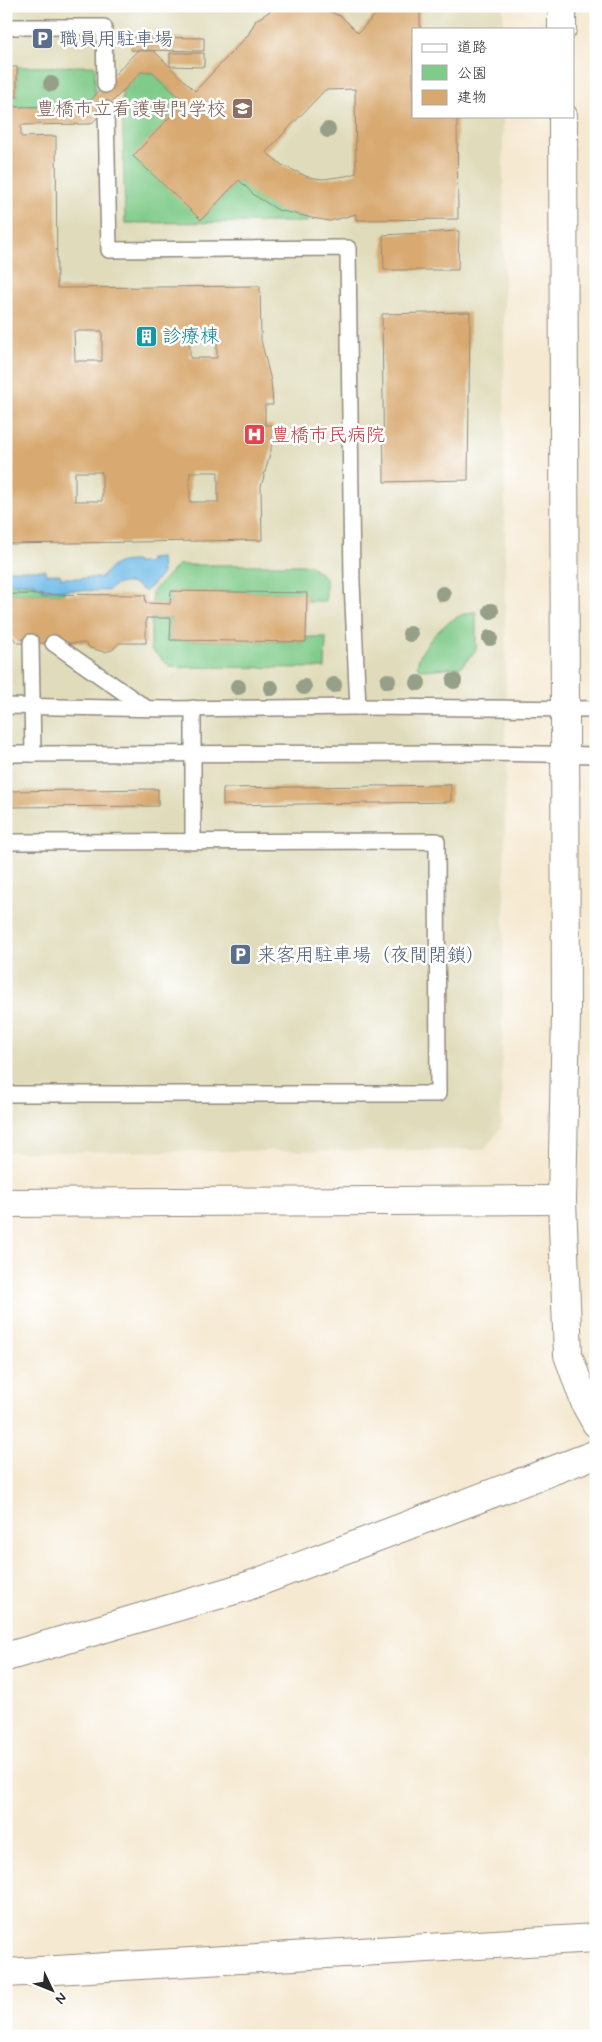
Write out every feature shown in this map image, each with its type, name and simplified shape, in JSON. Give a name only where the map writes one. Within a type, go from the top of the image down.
[{"type":"street","points":[[562,6],[562,28]]},
{"type":"street","points":[[563,118],[566,1015],[562,1200],[568,1355],[586,1405],[596,1422]]},
{"type":"street","points":[[6,1203],[562,1200]]},
{"type":"street","points":[[6,1657],[248,1586],[596,1454]]},
{"type":"street","points":[[6,1973],[596,1938]]},
{"type":"lane","points":[[6,27],[104,27],[105,85]]},
{"type":"lane","points":[[106,109],[109,250],[348,248],[352,582],[358,707]]},
{"type":"lane","points":[[31,642],[33,754]]},
{"type":"lane","points":[[52,643],[146,708]]},
{"type":"lane","points":[[6,706],[596,709]]},
{"type":"lane","points":[[193,708],[193,842]]},
{"type":"lane","points":[[6,754],[596,755]]},
{"type":"lane","points":[[6,842],[437,841],[438,1094],[6,1094]]},
{"type":"shaded area","name":"豊橋市民病院","points":[[6,6],[503,6],[503,28],[412,28],[412,118],[503,118],[506,754],[501,1128],[484,1150],[6,1152]]},
{"type":"green space","points":[[95,66],[95,96],[85,106],[6,107],[6,97],[17,97],[17,67]]},
{"type":"green space","points":[[141,72],[152,72],[184,102],[201,220],[239,180],[263,200],[286,212],[307,217],[307,222],[125,223],[122,92]]},
{"type":"green space","points":[[178,565],[310,565],[326,578],[326,601],[307,601],[307,593],[171,591],[170,604],[152,604],[152,592]]},
{"type":"green space","points":[[6,583],[35,583],[42,586],[42,590],[64,591],[64,594],[6,594]]},
{"type":"green space","points":[[476,612],[476,650],[461,667],[421,670],[417,666],[424,648],[439,630],[458,617]]},
{"type":"green space","points":[[151,618],[171,618],[170,640],[306,642],[306,637],[326,637],[325,668],[170,667],[151,649]]},
{"type":"water","points":[[161,558],[162,574],[145,592],[141,588],[127,583],[117,585],[108,591],[42,590],[42,586],[35,586],[35,583],[6,583],[6,570],[45,570],[45,574],[60,574],[61,578],[101,578],[109,569],[120,562],[136,561],[136,563],[148,563],[149,559]]},
{"type":"building","points":[[278,6],[318,6],[342,17],[358,33],[383,6],[420,6],[420,28],[412,28],[412,118],[457,118],[458,219],[356,220],[356,214],[330,221],[312,218],[278,210],[254,195],[239,180],[201,220],[133,156],[184,102],[152,72],[141,72],[91,124],[21,125],[21,137],[56,136],[57,288],[260,286],[261,340],[271,381],[273,405],[265,405],[265,425],[273,425],[271,450],[261,487],[262,540],[6,544],[6,107],[85,106],[137,51],[154,51],[195,91],[248,35],[256,20]],"holes":[[[355,89],[356,173],[323,179],[308,177],[282,165],[266,152],[325,90]],[[190,328],[217,328],[217,358],[190,358]],[[74,331],[102,331],[102,361],[75,361]],[[75,472],[102,472],[102,501],[75,501]],[[190,472],[218,472],[218,502],[190,502]]]},
{"type":"building","points":[[131,37],[204,38],[204,51],[131,50]]},
{"type":"building","points":[[170,53],[204,53],[204,67],[170,66]]},
{"type":"building","points":[[6,67],[17,67],[17,97],[6,97]]},
{"type":"building","points":[[459,231],[458,270],[384,270],[383,235]]},
{"type":"building","points":[[470,312],[468,480],[384,482],[382,314]]},
{"type":"building","points":[[171,591],[307,593],[306,642],[170,640],[171,618],[146,618],[146,643],[119,643],[112,650],[104,652],[90,648],[85,643],[17,643],[12,636],[6,633],[6,594],[145,595],[146,603],[170,604]]},
{"type":"building","points":[[451,785],[451,802],[223,805],[223,788]]},
{"type":"building","points":[[158,789],[158,806],[6,807],[6,791]]},
{"type":"place","name":"職員用駐車場","points":[[43,39]]},
{"type":"place","name":"豊橋市立看護専門学校","points":[[242,109]]},
{"type":"place","name":"診療棟","points":[[146,336]]},
{"type":"place","name":"豊橋市民病院","points":[[255,435]]},
{"type":"place","name":"来客用駐車場（夜間閉鎖）","points":[[241,955]]}]
